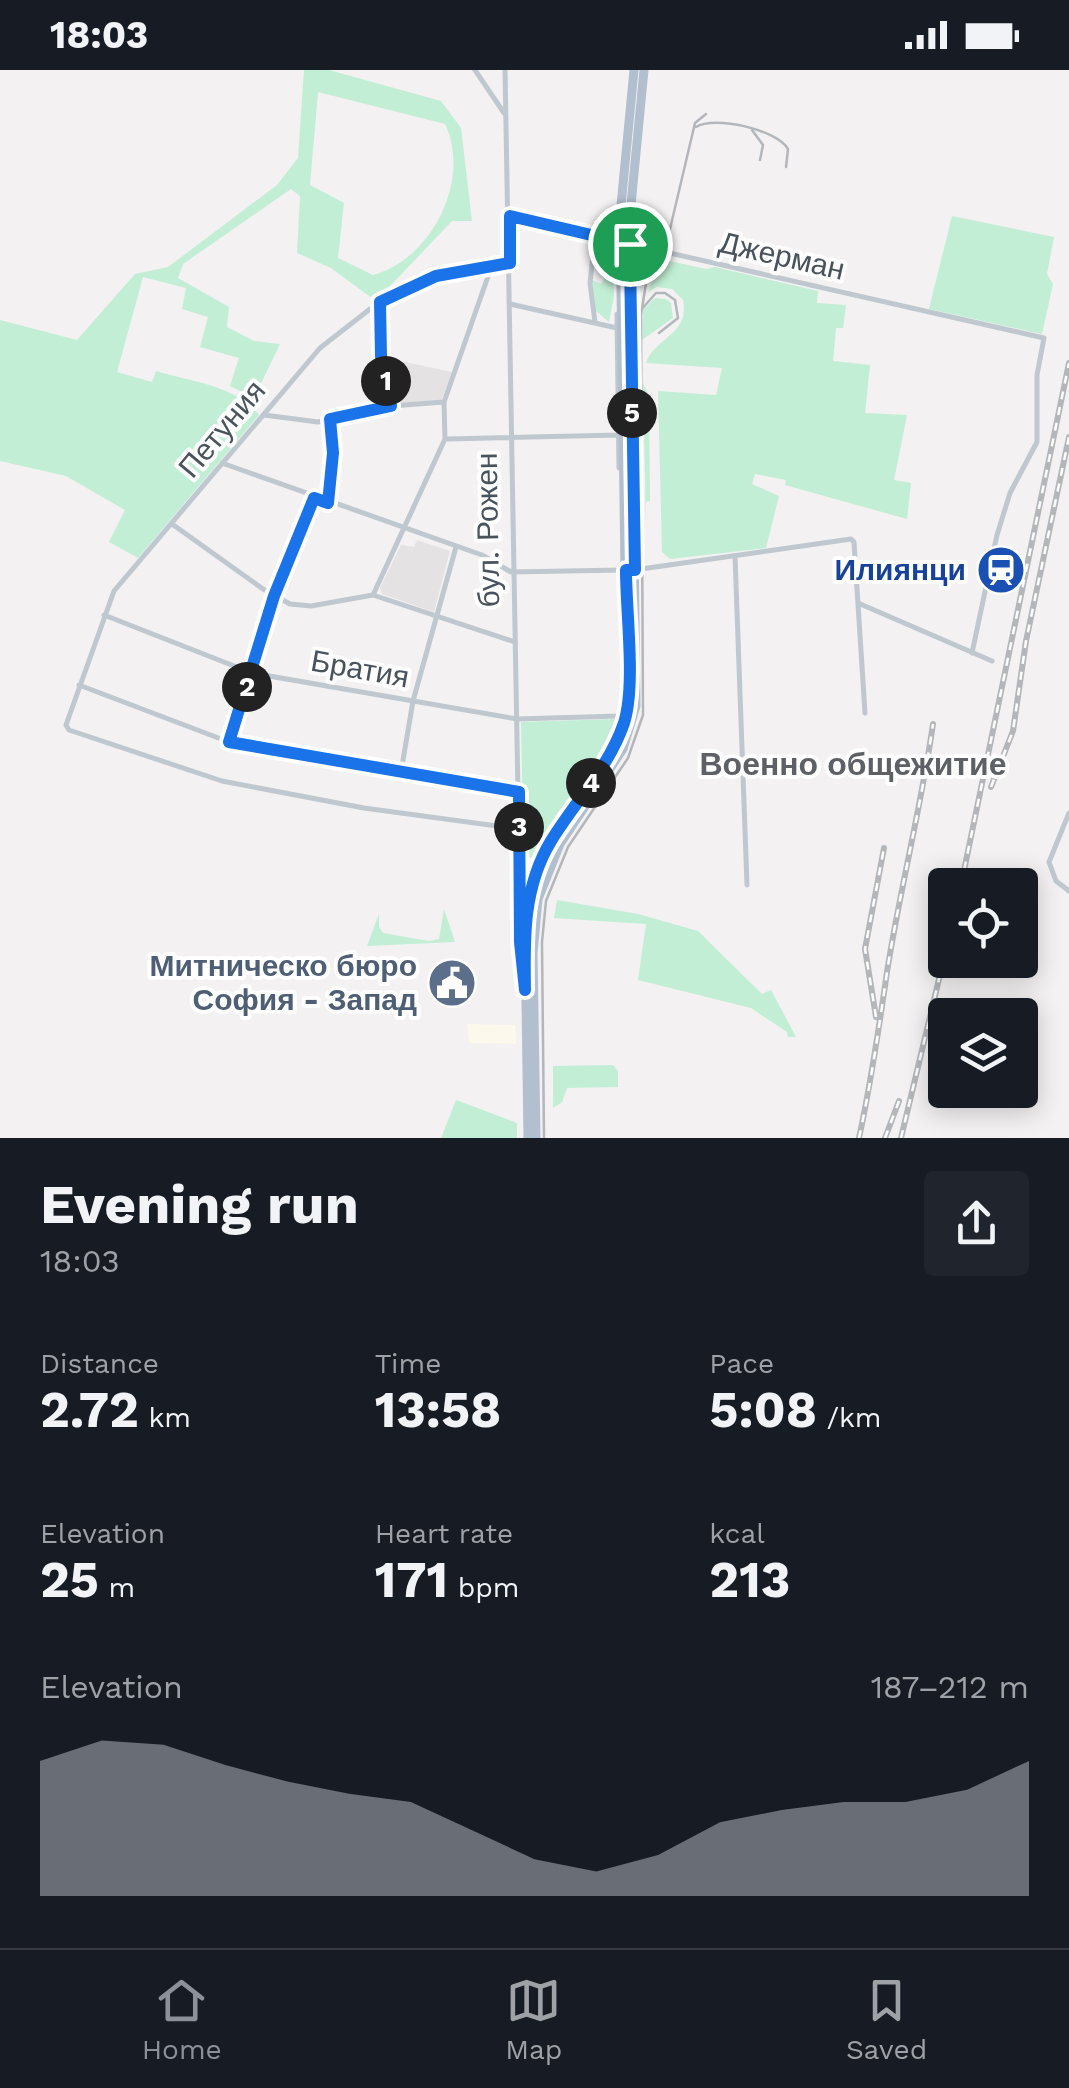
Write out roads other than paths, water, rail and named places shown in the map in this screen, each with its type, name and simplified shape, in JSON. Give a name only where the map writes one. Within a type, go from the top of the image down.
[{"type":"main road","name":"бул. Рожен","points":[[536,1138],[536,909],[555,854],[617,760],[634,720],[621,199],[634,70]]},
{"type":"main road","name":"бул. Рожен","points":[[528,1138],[526,911],[536,874],[552,840],[608,757],[626,716],[625,631],[630,570],[623,506],[622,292],[644,70]]},
{"type":"street","points":[[475,70],[506,116]]},
{"type":"street","name":"бул. Рожен","points":[[505,70],[520,942],[525,990]]},
{"type":"street","name":"Джерман","points":[[510,216],[1044,338],[1037,375],[1037,442],[1010,493],[972,653]]},
{"type":"street","points":[[595,236],[590,284],[595,323]]},
{"type":"street","name":"Петуния","points":[[510,263],[436,276],[380,302],[320,348],[116,588],[66,727],[222,781],[364,808],[520,829]]},
{"type":"street","points":[[372,594],[446,439],[444,402],[492,265]]},
{"type":"street","points":[[620,528],[623,506],[617,328],[622,292]]},
{"type":"street","points":[[380,302],[381,356],[391,406]]},
{"type":"street","points":[[510,304],[617,328]]},
{"type":"street","points":[[263,414],[312,423],[391,406],[444,402]]},
{"type":"street","points":[[328,503],[333,453],[330,419]]},
{"type":"street","points":[[446,439],[618,435]]},
{"type":"street","points":[[222,463],[515,572],[630,570],[851,539],[866,714]]},
{"type":"street","points":[[229,742],[274,596],[314,498]]},
{"type":"street","points":[[172,524],[274,596],[303,606],[372,594],[515,642]]},
{"type":"street","points":[[401,772],[413,701],[456,547]]},
{"type":"street","points":[[735,556],[747,885]]},
{"type":"street","points":[[858,603],[992,661]]},
{"type":"street","points":[[622,612],[625,631]]},
{"type":"street","name":"Братия","points":[[104,614],[252,673],[517,719],[619,716],[624,689],[625,631]]},
{"type":"street","points":[[79,685],[229,742],[519,792]]},
{"type":"street","points":[[1069,814],[1049,862],[1056,880],[1069,891]]},
{"type":"tram line","points":[[544,1138],[542,942],[546,901],[568,847],[628,758],[643,715],[641,315],[647,277],[670,229],[695,123],[706,114]]},
{"type":"tram line","points":[[696,127],[730,124],[772,136],[788,149],[786,167]]},
{"type":"tram line","points":[[752,130],[763,145],[760,160]]},
{"type":"tram line","points":[[641,310],[656,293],[665,293],[675,300],[678,318],[659,333]]},
{"type":"railway","points":[[965,868],[1069,363]]},
{"type":"railway","points":[[991,787],[1013,731],[1026,641],[1069,437]]},
{"type":"railway","points":[[859,1138],[933,724]]},
{"type":"railway","points":[[876,1017],[865,949],[884,848]]},
{"type":"railway","points":[[901,1138],[939,978]]},
{"type":"railway","points":[[885,1138],[899,1101]]},
{"type":"place","name":"Илиянци","points":[[1001,570]]},
{"type":"place","name":"Митническо бюро София - Запад","points":[[452,983]]},
{"type":"district","name":"Военно общежитие","points":[[853,764]]}]
